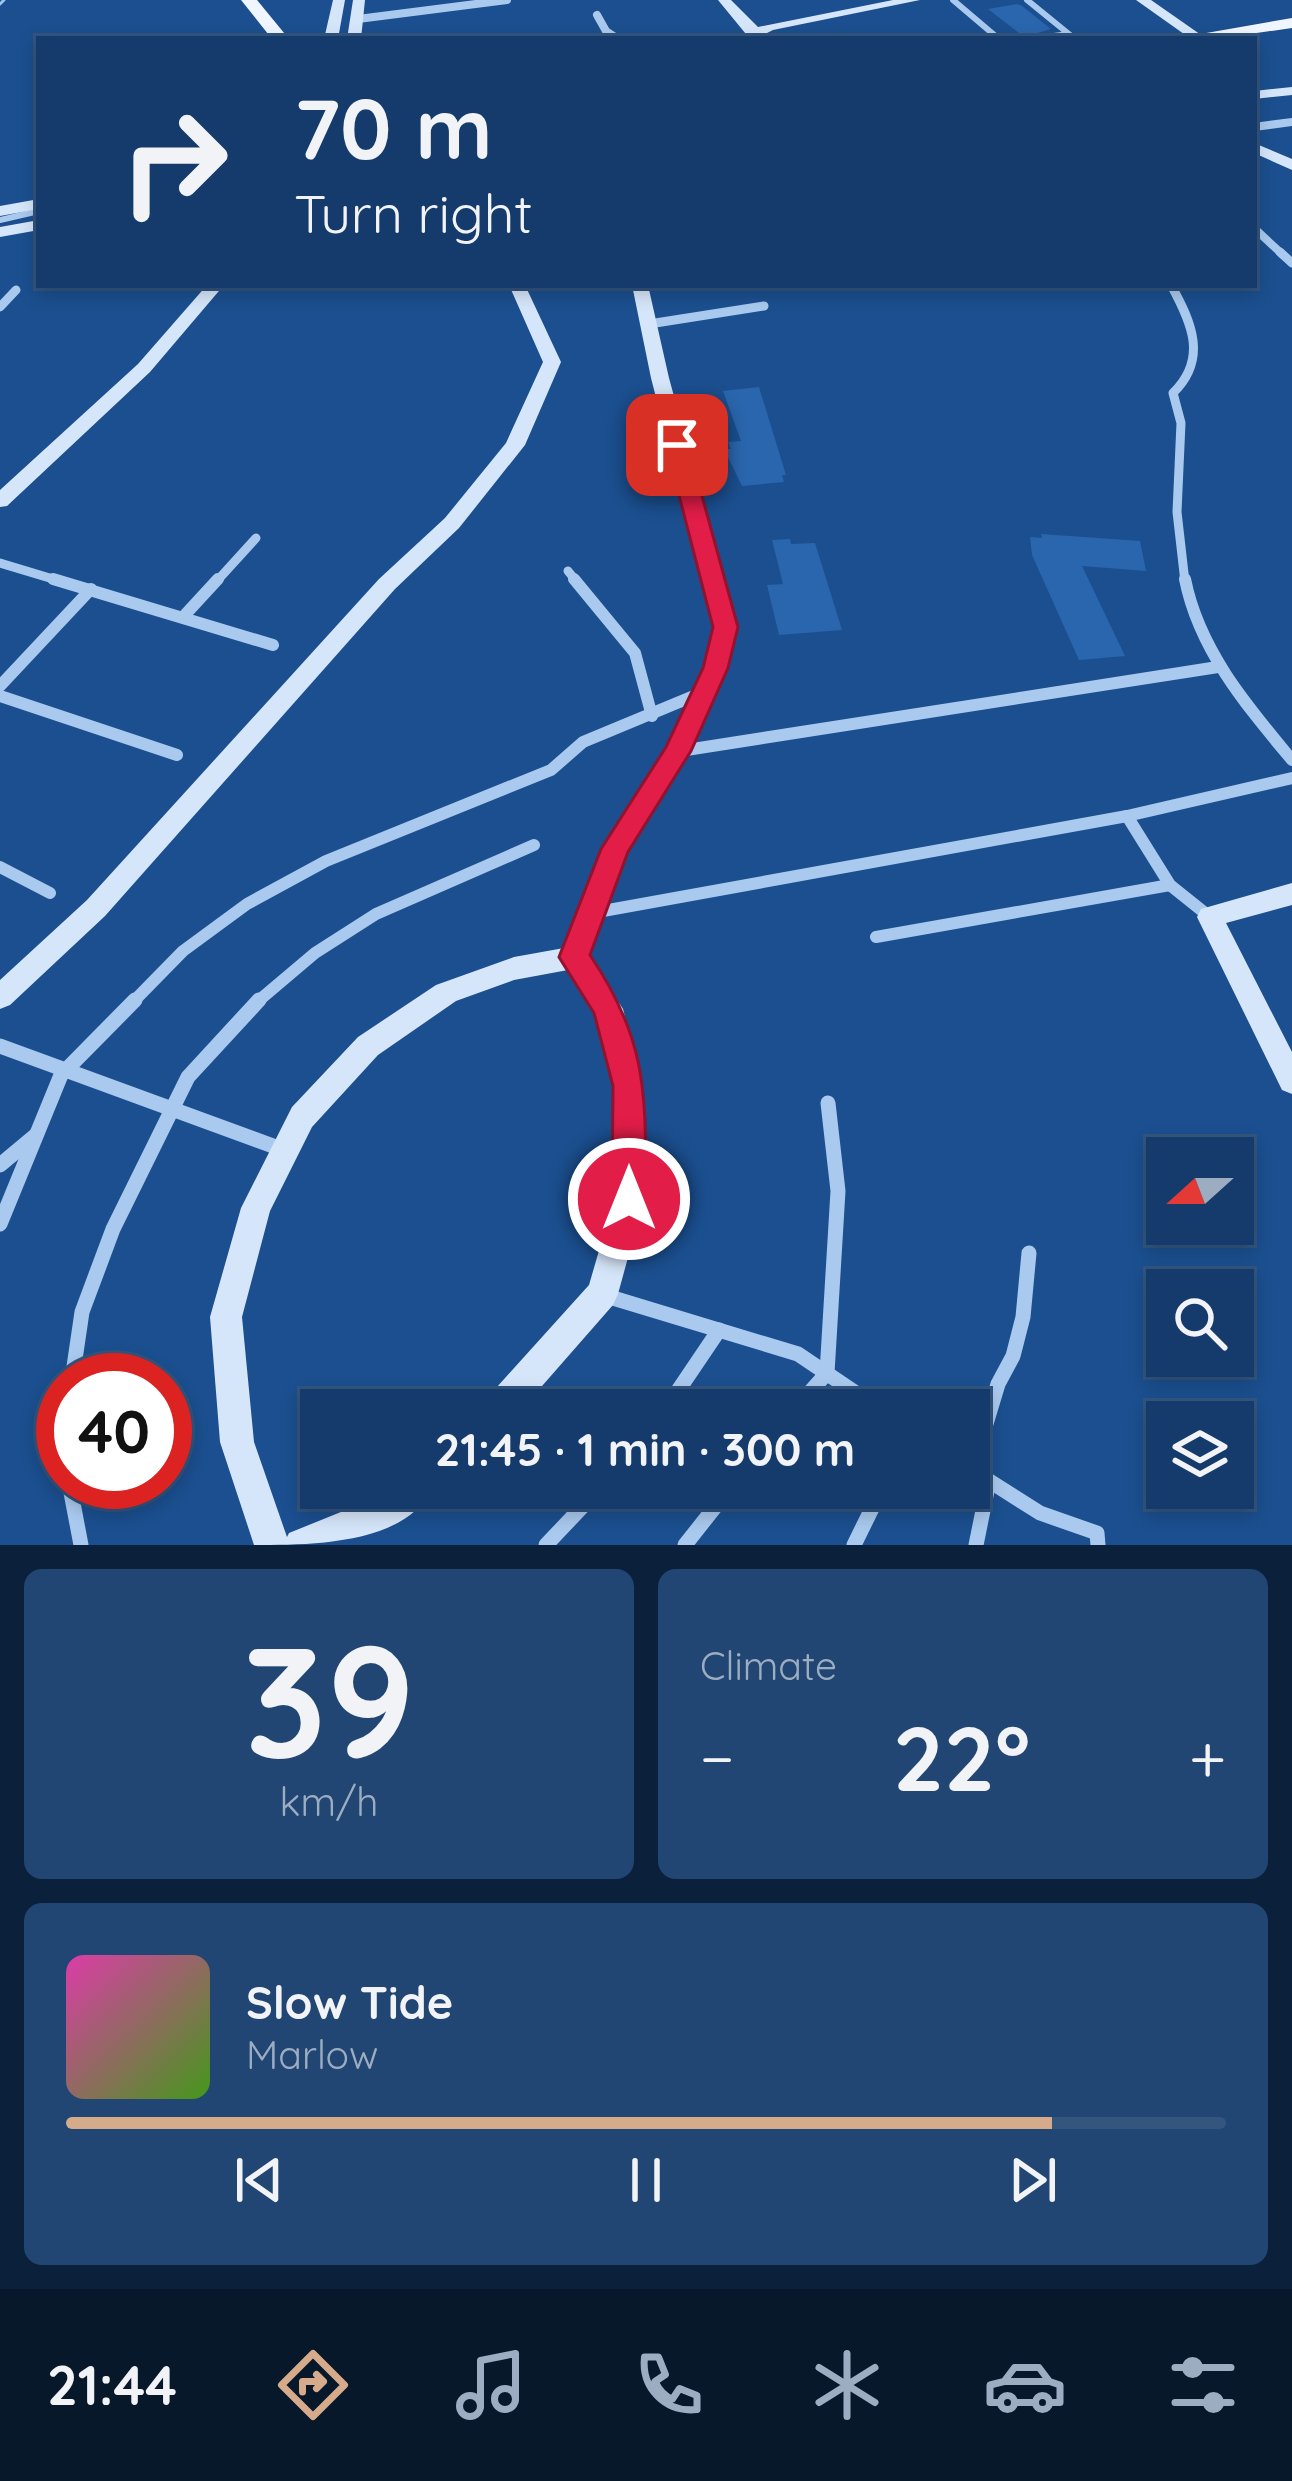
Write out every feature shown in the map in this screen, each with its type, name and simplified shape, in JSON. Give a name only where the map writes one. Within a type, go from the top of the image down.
[{"type":"main road","points":[[228,0],[256,36]]},
{"type":"main road","points":[[249,0],[278,36]]},
{"type":"main road","points":[[1206,36],[1292,26]]},
{"type":"main road","points":[[1237,36],[1292,26]]},
{"type":"street","points":[[333,36],[339,0]]},
{"type":"street","points":[[355,36],[359,0]]},
{"type":"street","points":[[358,20],[506,0]]},
{"type":"street","points":[[724,0],[757,36],[769,26],[914,0]]},
{"type":"street","points":[[1142,0],[1187,36]]},
{"type":"street","points":[[597,15],[613,36]]},
{"type":"street","points":[[1257,95],[1292,91]]},
{"type":"street","points":[[1257,127],[1292,122]]},
{"type":"street","points":[[1257,148],[1292,165]]},
{"type":"street","points":[[0,221],[36,215]]},
{"type":"street","points":[[1257,232],[1292,263]]},
{"type":"street","points":[[0,486],[132,366],[200,288]]},
{"type":"street","points":[[0,501],[144,368],[213,288]]},
{"type":"street","points":[[0,997],[96,908],[388,584],[452,523],[515,445],[552,362],[519,288]]},
{"type":"street","points":[[574,957],[615,849],[678,751],[716,668],[725,627],[641,288]]},
{"type":"street","points":[[1172,288],[1193,332],[1197,361],[1191,379],[1173,393],[1184,416],[1177,508],[1183,592],[1218,667],[1292,760]]},
{"type":"street","points":[[0,307],[16,290]]},
{"type":"street","points":[[649,323],[764,306]]},
{"type":"street","points":[[184,617],[256,538]]},
{"type":"street","points":[[0,563],[273,645]]},
{"type":"street","points":[[568,571],[634,653],[652,716]]},
{"type":"street","points":[[0,686],[91,589]]},
{"type":"street","points":[[678,751],[1218,667]]},
{"type":"street","points":[[0,1224],[62,1075],[183,951],[247,904],[326,861],[490,798],[551,770],[583,742],[701,693]]},
{"type":"street","points":[[0,697],[177,755]]},
{"type":"street","points":[[591,913],[1127,815],[1292,778]]},
{"type":"street","points":[[1127,815],[1170,885],[1210,917],[1289,1067]]},
{"type":"street","points":[[76,1353],[82,1312],[113,1228],[170,1107],[188,1077],[250,1007],[315,953],[376,914],[534,844]]},
{"type":"street","points":[[0,867],[50,893]]},
{"type":"street","points":[[876,937],[1170,885]]},
{"type":"street","points":[[1210,917],[1292,894]]},
{"type":"street","points":[[272,1545],[237,1442],[226,1317],[256,1208],[285,1150],[302,1117],[368,1046],[446,993],[514,969],[574,957]]},
{"type":"street","points":[[518,1389],[602,1294],[629,1199],[629,1086],[609,1009],[574,957]]},
{"type":"street","points":[[0,1046],[62,1075],[170,1107],[285,1150]]},
{"type":"street","points":[[813,1389],[827,1373],[838,1191],[828,1103]]},
{"type":"street","points":[[0,1166],[39,1132]]},
{"type":"street","points":[[990,1416],[1023,1317],[1029,1253]]},
{"type":"street","points":[[602,1294],[798,1354],[850,1389]]},
{"type":"street","points":[[679,1389],[719,1330]]},
{"type":"street","points":[[990,1482],[1040,1513],[1097,1533],[1098,1545]]},
{"type":"street","points":[[74,1509],[81,1545]]},
{"type":"street","points":[[301,1545],[391,1509]]},
{"type":"street","points":[[546,1545],[580,1509]]},
{"type":"street","points":[[686,1545],[714,1509]]},
{"type":"street","points":[[854,1545],[872,1509]]},
{"type":"street","points":[[976,1509],[976,1545]]},
{"type":"lane","points":[[953,0],[995,36]]},
{"type":"lane","points":[[1027,0],[1071,36]]},
{"type":"building","points":[[1017,4],[1051,29],[1023,36],[988,9]]},
{"type":"building","points":[[759,387],[786,475],[782,475],[784,482],[742,486],[724,449],[731,449],[728,442],[741,441],[723,391]]},
{"type":"building","points":[[1041,534],[1140,541],[1146,571],[1082,566],[1125,656],[1079,660],[1032,555],[1030,537],[1042,538]]},
{"type":"building","points":[[790,539],[791,544],[815,543],[842,630],[779,635],[767,585],[783,584],[772,540]]},
{"type":"waterway","points":[[0,4],[4,0]]},
{"type":"route","points":[[629,1199],[629,1086],[609,1009],[574,957],[615,849],[678,751],[716,668],[725,627],[677,445]]}]
